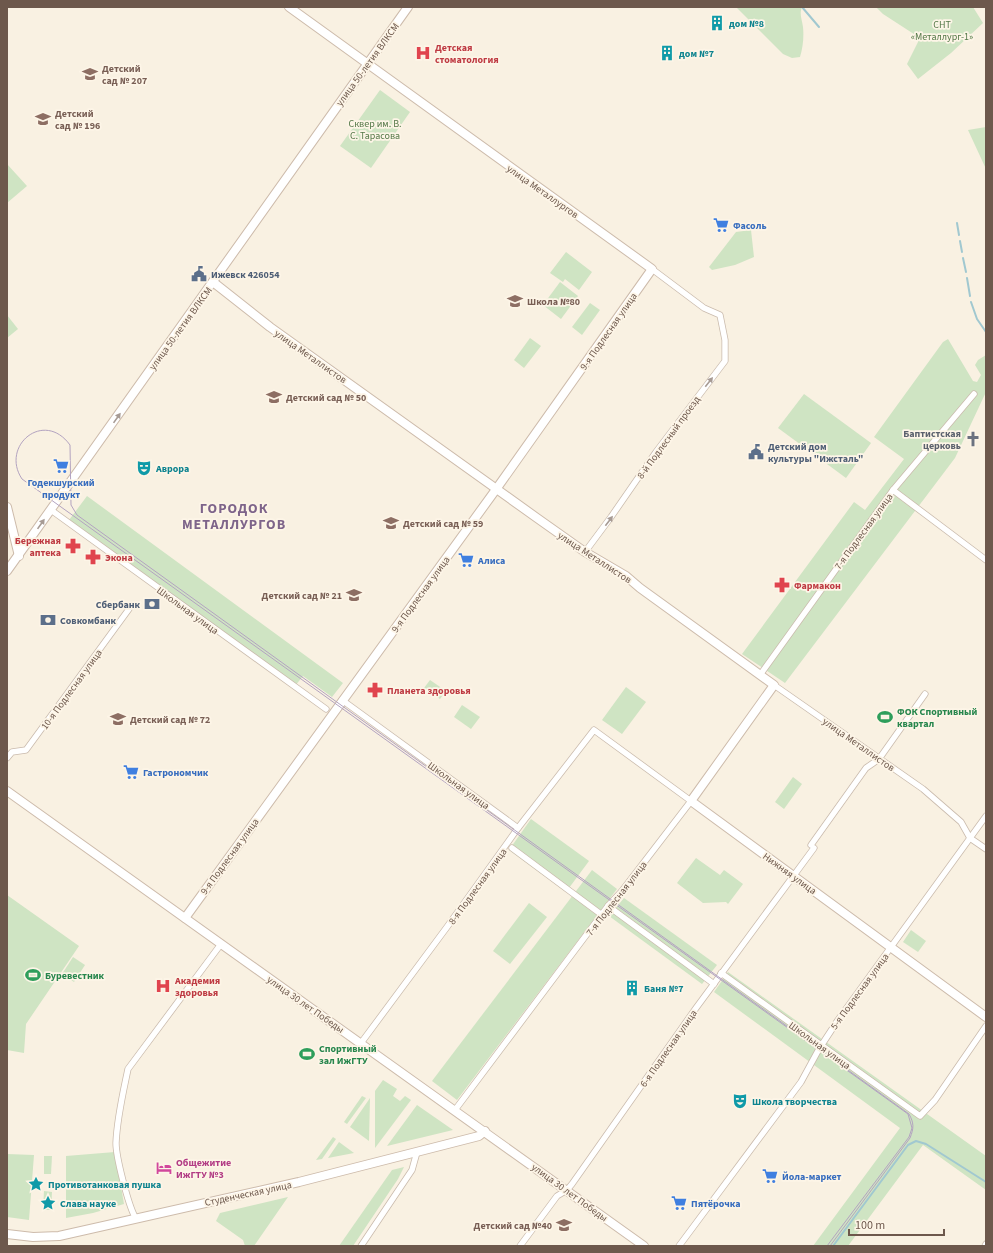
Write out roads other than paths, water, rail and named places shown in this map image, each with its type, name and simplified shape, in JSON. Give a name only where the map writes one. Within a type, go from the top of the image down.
[{"type":"street","name":"улица Металлургов","points":[[289,7],[704,308],[720,315]]},
{"type":"street","name":"улица 50-летия ВЛКСМ","points":[[7,571],[408,7]]},
{"type":"street","name":"9-я Подлесная улица","points":[[185,918],[497,488],[652,269]]},
{"type":"street","name":"улица Металлистов","points":[[212,282],[270,327],[585,552],[626,576],[640,588],[760,675],[923,789],[961,822],[970,838]]},
{"type":"street","name":"8-й Подлесный проезд","points":[[585,552],[656,452],[725,362],[725,340],[720,315]]},
{"type":"street","name":"7-я Подлесная улица","points":[[760,675],[893,490],[974,394]]},
{"type":"street","points":[[893,490],[986,560]]},
{"type":"street","points":[[7,507],[19,556]]},
{"type":"street","name":"Школьная улица","points":[[51,510],[326,709]]},
{"type":"street","name":"10-я Подлесная улица","points":[[7,758],[12,752],[26,750],[129,609]]},
{"type":"street","name":"7-я Подлесная улица","points":[[455,1110],[608,906],[622,891],[691,801],[774,685]]},
{"type":"street","name":"6-я Подлесная улица","points":[[520,1246],[557,1196],[567,1190],[793,876],[866,768],[879,759],[925,694]]},
{"type":"street","name":"Школьная улица","points":[[342,700],[518,828]]},
{"type":"street","name":"Нижняя улица","points":[[594,730],[986,1017]]},
{"type":"street","name":"8-я Подлесная улица","points":[[361,1043],[448,928],[518,828],[594,730]]},
{"type":"street","name":"улица 30 лет Победы","points":[[7,791],[644,1246]]},
{"type":"street","name":"5-я Подлесная улица","points":[[679,1246],[801,1082],[821,1045],[986,816]]},
{"type":"street","points":[[970,838],[986,849]]},
{"type":"street","points":[[512,848],[602,915]]},
{"type":"street","points":[[608,906],[714,984]]},
{"type":"street","points":[[135,1218],[129,1206],[116,1144],[128,1069],[221,944]]},
{"type":"street","name":"Школьная улица","points":[[721,974],[920,1116],[935,1100],[986,1026]]},
{"type":"street","name":"Студенческая улица","points":[[7,1234],[33,1237],[59,1236],[299,1182],[479,1136],[485,1131]]},
{"type":"street","points":[[361,1246],[412,1170],[417,1152]]},
{"type":"waterway","points":[[802,7],[819,27]]},
{"type":"waterway","points":[[957,223],[959,235]]},
{"type":"waterway","points":[[960,241],[962,252]]},
{"type":"waterway","points":[[963,258],[966,272]]},
{"type":"waterway","points":[[967,278],[970,296]]},
{"type":"waterway","points":[[971,302],[977,319],[986,332]]},
{"type":"waterway","points":[[833,1246],[908,1145],[916,1141],[926,1144],[986,1182]]},
{"type":"tram line","points":[[827,1246],[909,1137],[912,1128],[908,1114],[22,479],[17,467],[17,455],[21,444],[28,436],[38,431],[48,430],[60,435],[70,445],[71,505],[77,515],[909,1114],[913,1126],[910,1138],[830,1246]]},
{"type":"place","name":"дом №8","points":[[717,23]]},
{"type":"place","name":"Детская стоматология","points":[[423,53]]},
{"type":"place","name":"дом №7","points":[[667,53]]},
{"type":"place","name":"Детский сад № 207","points":[[90,74]]},
{"type":"place","name":"Детский сад № 196","points":[[43,119]]},
{"type":"place","name":"Фасоль","points":[[721,225]]},
{"type":"place","name":"Ижевск 426054","points":[[199,274]]},
{"type":"place","name":"Школа №80","points":[[515,301]]},
{"type":"place","name":"Детский сад № 50","points":[[274,397]]},
{"type":"place","name":"Баптистская церковь","points":[[973,439]]},
{"type":"place","name":"Детский дом культуры \"Ижсталь\"","points":[[756,452]]},
{"type":"place","name":"Годекшурский продукт","points":[[61,466]]},
{"type":"place","name":"Аврора","points":[[144,468]]},
{"type":"place","name":"Детский сад № 59","points":[[391,523]]},
{"type":"place","name":"Бережная аптека","points":[[73,546]]},
{"type":"place","name":"Экона","points":[[93,557]]},
{"type":"place","name":"Алиса","points":[[466,560]]},
{"type":"place","name":"Фармакон","points":[[782,585]]},
{"type":"place","name":"Детский сад № 21","points":[[354,595]]},
{"type":"place","name":"Сбербанк","points":[[152,604]]},
{"type":"place","name":"Совкомбанк","points":[[48,620]]},
{"type":"place","name":"Планета здоровья","points":[[375,690]]},
{"type":"place","name":"ФОК Спортивный квартал","points":[[885,717]]},
{"type":"place","name":"Детский сад № 72","points":[[118,719]]},
{"type":"place","name":"Гастрономчик","points":[[131,772]]},
{"type":"place","name":"Буревестник","points":[[33,975]]},
{"type":"place","name":"Академия здоровья","points":[[163,986]]},
{"type":"place","name":"Баня №7","points":[[632,988]]},
{"type":"place","name":"Спортивный зал ИжГТУ","points":[[307,1054]]},
{"type":"place","name":"Школа творчества","points":[[740,1101]]},
{"type":"place","name":"Общежитие ИжГТУ №3","points":[[164,1168]]},
{"type":"place","name":"Йола-маркет","points":[[770,1176]]},
{"type":"place","name":"Противотанковая пушка","points":[[36,1184]]},
{"type":"place","name":"Слава науке","points":[[48,1203]]},
{"type":"place","name":"Пятёрочка","points":[[679,1203]]},
{"type":"place","name":"Детский сад №40","points":[[564,1225]]},
{"type":"district","name":"ГОРОДОК МЕТАЛЛУРГОВ","points":[[234,516]]},
{"type":"park label","name":"СНТ «Металлург-1»","points":[[942,30]]},
{"type":"park label","name":"Сквер им. В. С. Тарасова","points":[[375,128]]}]
